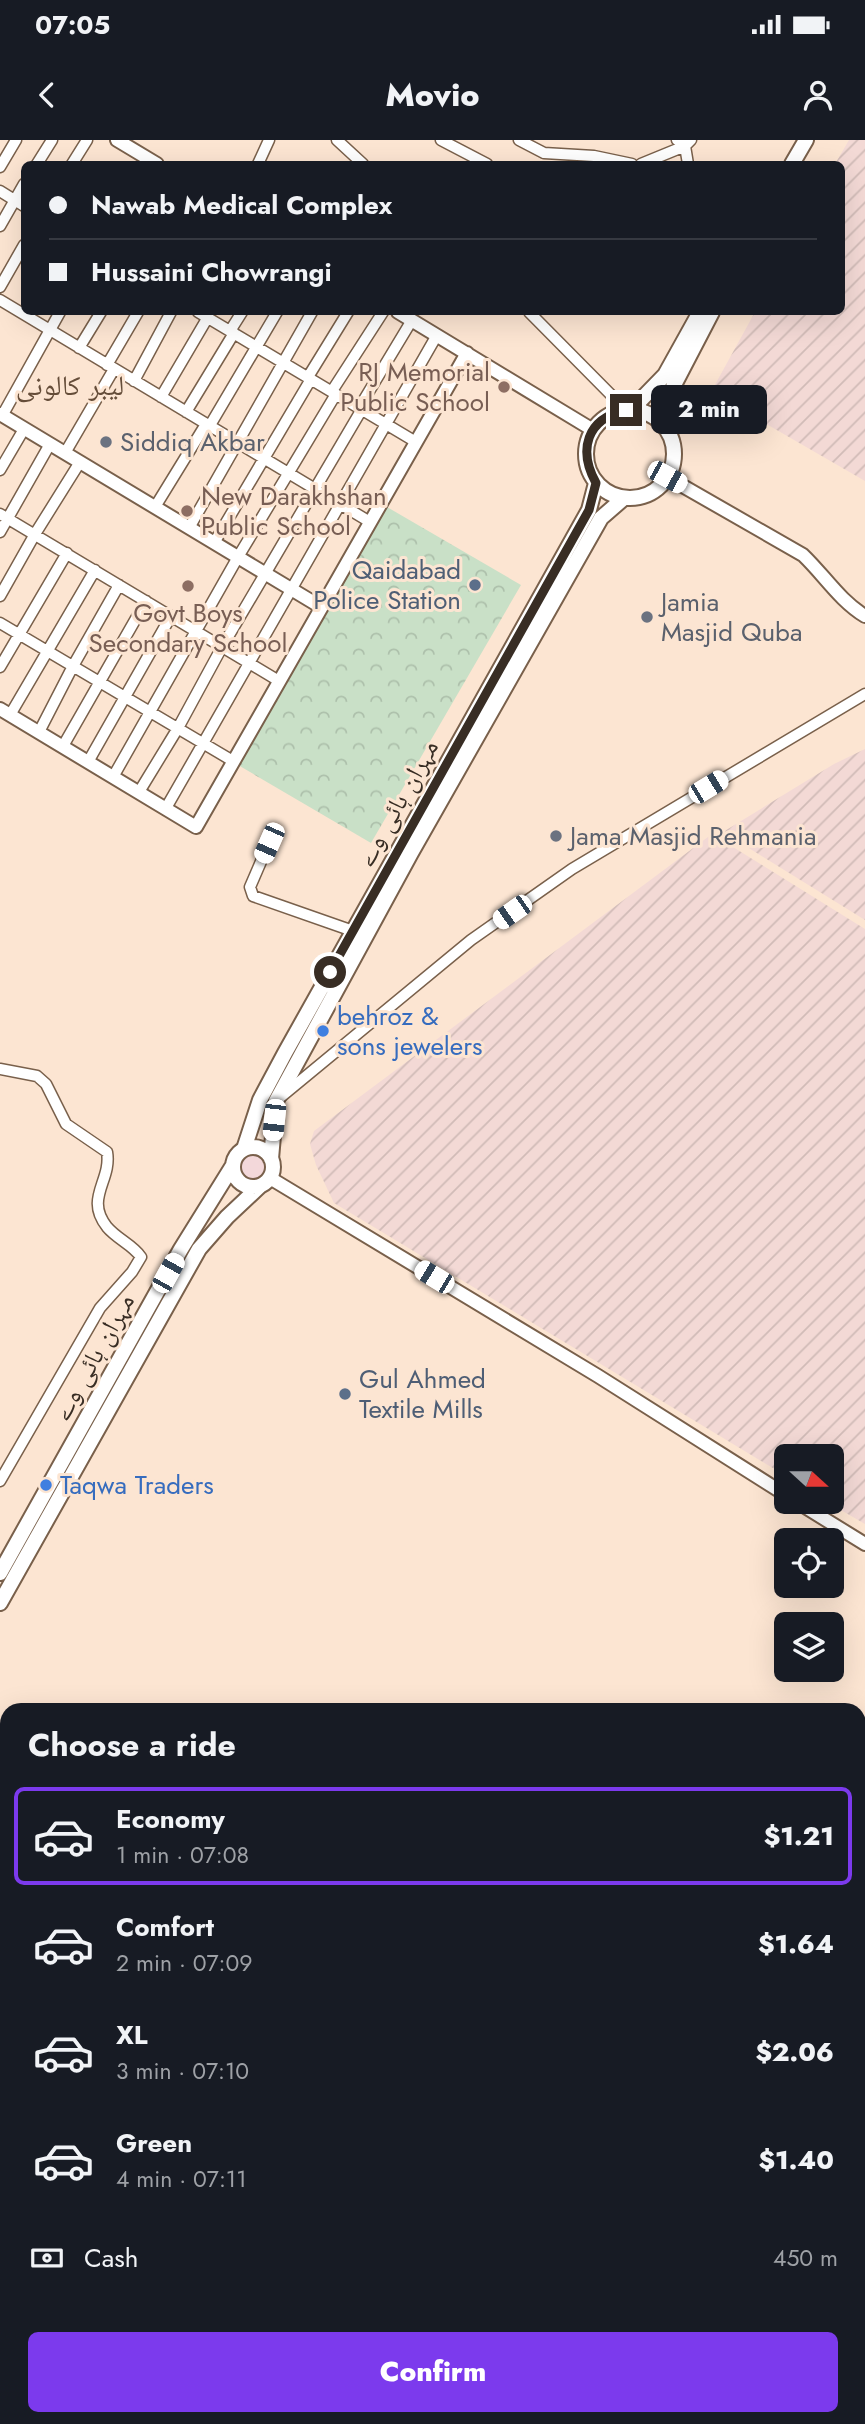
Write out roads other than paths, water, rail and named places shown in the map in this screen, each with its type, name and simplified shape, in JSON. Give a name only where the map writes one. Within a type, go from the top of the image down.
[{"type":"main road","points":[[784,161],[796,140]]},
{"type":"main road","points":[[794,161],[806,140]]},
{"type":"main road","points":[[629,410],[664,375],[698,315]]},
{"type":"main road","points":[[662,425],[673,387],[710,315]]},
{"type":"main road","points":[[629,410],[657,419],[672,442],[674,454],[667,477],[659,487],[636,498],[624,498],[609,493],[596,483],[587,467],[586,448],[593,430],[613,413],[629,410]]},
{"type":"main road","name":"مہران ہائی وے","points":[[244,1149],[260,1100],[589,510],[596,483]]},
{"type":"main road","points":[[0,1603],[199,1249],[227,1217],[265,1182],[272,1167],[276,1101],[411,853],[594,529],[601,518],[624,498]]},
{"type":"main road","points":[[265,1182],[244,1185],[238,1181],[232,1167],[234,1160],[244,1149],[259,1148],[271,1158]]},
{"type":"main road","name":"مہران ہائی وے","points":[[0,1573],[181,1249],[232,1167]]},
{"type":"street","points":[[0,167],[16,140]]},
{"type":"street","points":[[39,161],[52,140]]},
{"type":"street","points":[[74,161],[88,140]]},
{"type":"street","points":[[117,140],[138,145],[150,161]]},
{"type":"street","points":[[259,161],[269,140]]},
{"type":"street","points":[[337,140],[349,144],[361,161]]},
{"type":"street","points":[[441,140],[481,161]]},
{"type":"street","points":[[519,140],[544,153],[594,156],[618,161]]},
{"type":"street","points":[[647,161],[684,142],[687,161]]},
{"type":"street","points":[[0,226],[21,189]]},
{"type":"street","points":[[0,191],[21,204]]},
{"type":"street","points":[[0,287],[21,250]]},
{"type":"street","points":[[0,300],[21,313]]},
{"type":"street","points":[[25,315],[370,522]]},
{"type":"street","points":[[58,315],[1,415],[321,607]]},
{"type":"street","points":[[79,348],[99,315]]},
{"type":"street","points":[[65,453],[136,315]]},
{"type":"street","points":[[134,381],[169,315]]},
{"type":"street","points":[[161,397],[203,315]]},
{"type":"street","points":[[206,315],[416,442]]},
{"type":"street","points":[[186,412],[240,315]]},
{"type":"street","points":[[155,507],[275,315]]},
{"type":"street","points":[[189,527],[310,315]]},
{"type":"street","points":[[214,542],[346,315]]},
{"type":"street","points":[[113,776],[381,315]]},
{"type":"street","points":[[403,315],[593,430]]},
{"type":"street","points":[[532,315],[629,410]]},
{"type":"street","points":[[139,792],[412,320]]},
{"type":"street","points":[[166,808],[247,662],[341,505],[437,335]]},
{"type":"street","points":[[94,570],[47,651],[5,712],[197,827],[467,353]]},
{"type":"street","points":[[0,470],[24,429]]},
{"type":"street","points":[[0,532],[4,516],[50,444]]},
{"type":"street","points":[[0,596],[80,462]]},
{"type":"street","points":[[667,477],[803,555],[839,596],[865,616]]},
{"type":"street","points":[[4,516],[279,681]]},
{"type":"street","points":[[0,667],[66,554]]},
{"type":"street","points":[[39,732],[119,585]]},
{"type":"street","points":[[63,746],[146,601]]},
{"type":"street","points":[[89,762],[171,617]]},
{"type":"street","points":[[0,623],[233,761]]},
{"type":"street","points":[[276,1101],[471,940],[572,869],[865,694]]},
{"type":"street","points":[[269,843],[250,887],[253,896],[353,931]]},
{"type":"street","points":[[0,1069],[37,1076],[46,1084],[66,1124],[107,1152],[98,1195],[98,1210],[107,1227],[141,1257],[132,1272],[100,1308],[0,1481]]},
{"type":"street","points":[[265,1182],[598,1376],[774,1486]]},
{"type":"street","points":[[816,1514],[865,1544]]},
{"type":"place","name":"RJ Memorial Public School","points":[[504,387]]},
{"type":"place","name":"Siddiq Akbar","points":[[106,442]]},
{"type":"place","name":"New Darakhshan Public School","points":[[187,511]]},
{"type":"place","name":"Qaidabad Police Station","points":[[475,585]]},
{"type":"place","name":"Govt Boys Secondary School","points":[[188,586]]},
{"type":"place","name":"Jamia Masjid Quba","points":[[647,617]]},
{"type":"place","name":"Jama Masjid Rehmania","points":[[556,836]]},
{"type":"place","name":"behroz & sons jewelers","points":[[323,1031]]},
{"type":"place","name":"Gul Ahmed Textile Mills","points":[[345,1394]]},
{"type":"place","name":"Taqwa Traders","points":[[46,1485]]},
{"type":"district","name":"لیبر کالونی","points":[[70,385]]}]
